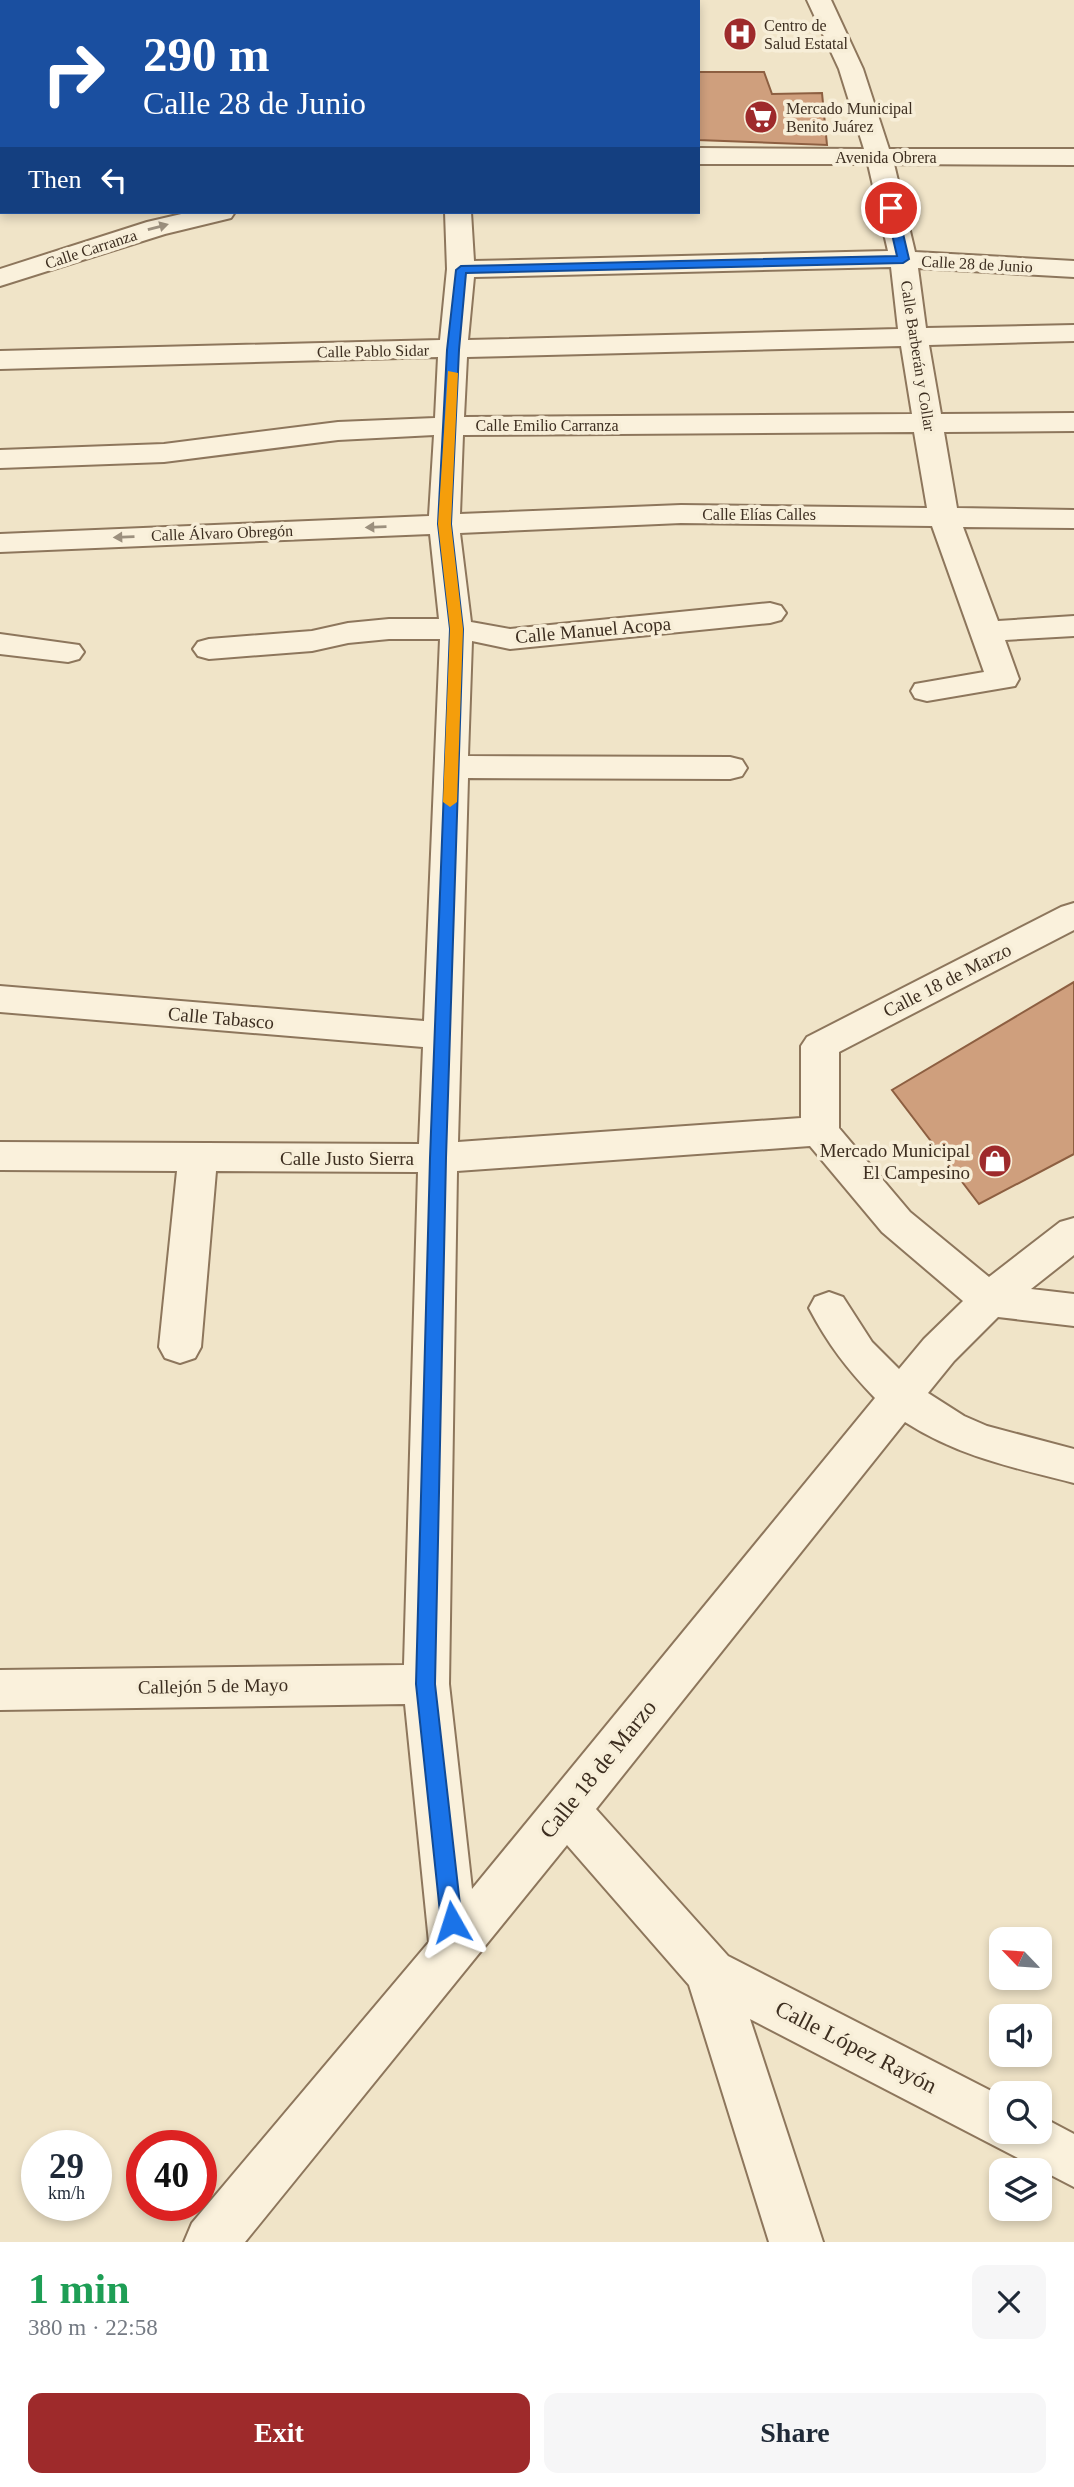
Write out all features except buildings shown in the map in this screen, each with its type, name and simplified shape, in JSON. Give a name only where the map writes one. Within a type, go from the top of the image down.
[{"type":"street","name":"Calle Barberán y Collar","points":[[819,0],[851,69],[879,157],[903,259],[943,515],[1003,679],[927,691]]},
{"type":"street","name":"Avenida Obrera","points":[[700,156],[1074,157]]},
{"type":"street","name":"Calle Carranza","points":[[0,278],[156,228],[214,214]]},
{"type":"street","points":[[454,1949],[426,1684],[438,1158],[456,629],[444,524],[453,350],[461,270],[458,214]]},
{"type":"street","name":"Calle 28 de Junio","points":[[461,270],[903,259],[1074,269]]},
{"type":"street","name":"Calle Pablo Sidar","points":[[0,360],[1074,333]]},
{"type":"street","name":"Calle Emilio Carranza","points":[[0,459],[164,453],[338,431],[449,426],[1074,422]]},
{"type":"street","name":"Calle Elías Calles","points":[[444,524],[681,514],[943,515],[1074,519]]},
{"type":"street","name":"Calle Álvaro Obregón","points":[[0,543],[444,524]]},
{"type":"street","name":"Calle Manuel Acopa","points":[[209,649],[312,641],[348,633],[389,629],[456,629],[510,639],[770,613]]},
{"type":"street","points":[[987,631],[1074,626]]},
{"type":"street","points":[[0,644],[68,652]]},
{"type":"street","points":[[452,767],[730,768]]},
{"type":"street","name":"Calle 18 de Marzo","points":[[820,1131],[820,1046],[1074,915]]},
{"type":"street","name":"Calle Tabasco","points":[[0,999],[442,1037]]},
{"type":"street","points":[[820,1131],[895,1222],[989,1300],[1074,1310]]},
{"type":"street","name":"Calle Justo Sierra","points":[[0,1156],[438,1158],[820,1131]]},
{"type":"street","points":[[180,1348],[198,1157]]},
{"type":"street","name":"Calle 18 de Marzo","points":[[211,2242],[454,1949],[939,1350],[989,1300],[1074,1233]]},
{"type":"street","points":[[829,1308],[857,1353],[900,1396],[949,1428],[978,1441],[1074,1466]]},
{"type":"street","name":"Callejón 5 de Mayo","points":[[0,1690],[426,1684]]},
{"type":"street","name":"Calle López Rayón","points":[[566,1809],[710,1972],[989,2117]]},
{"type":"street","name":"Calle López Rayón","points":[[710,1972],[796,2242]]},
{"type":"street","points":[[1041,2144],[1074,2161]]},
{"type":"slow traffic","points":[[450,802],[456,629],[444,524],[452,373]]},
{"type":"place","name":"Centro de Salud Estatal","points":[[740,34]]},
{"type":"place","name":"Mercado Municipal Benito Juárez","points":[[761,117]]},
{"type":"place","name":"Mercado Municipal El Campesino","points":[[995,1161]]},
{"type":"route","points":[[452,1922],[426,1684],[438,1158],[456,629],[444,524],[453,350],[461,270],[903,259],[891,208]]}]
